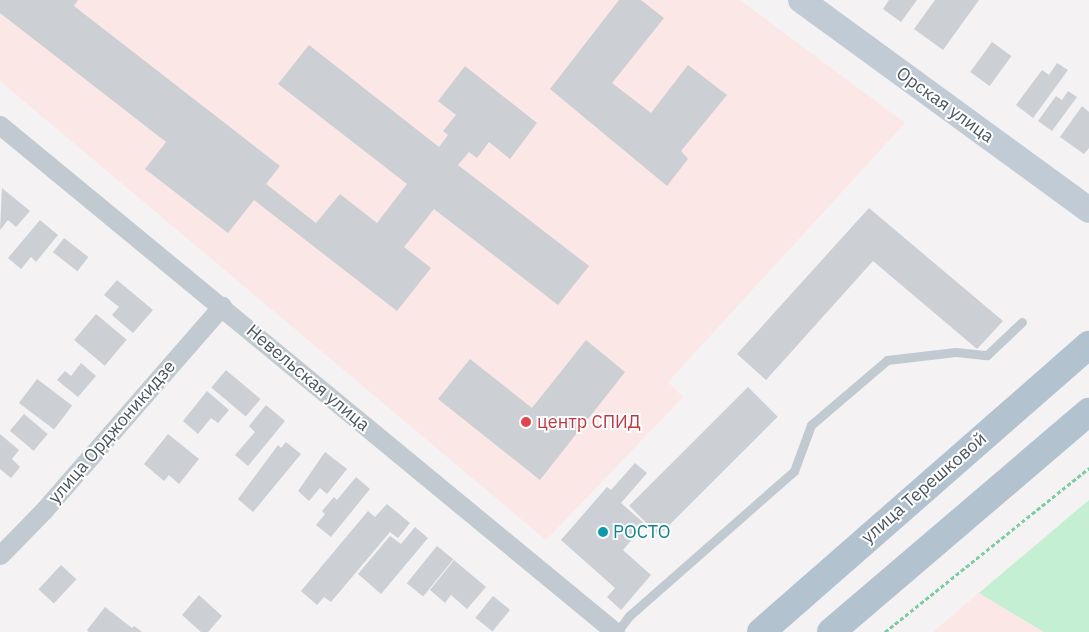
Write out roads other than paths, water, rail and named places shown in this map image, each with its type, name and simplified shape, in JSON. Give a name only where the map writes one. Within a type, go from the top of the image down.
[{"type":"main road","name":"Орская улица","points":[[801,0],[1089,210]]},
{"type":"main road","name":"улица Терешковой","points":[[760,632],[1089,345]]},
{"type":"main road","points":[[830,632],[1089,412]]},
{"type":"street","name":"Невельская улица","points":[[0,125],[616,632]]},
{"type":"street","name":"улица Орджоникидзе","points":[[0,555],[44,510],[222,306]]},
{"type":"lane","points":[[616,632],[630,616],[794,471],[811,425],[887,360],[956,352],[987,355],[1022,322]]},
{"type":"place","name":"центр СПИД","points":[[526,422]]},
{"type":"place","name":"РОСТО","points":[[603,532]]}]
